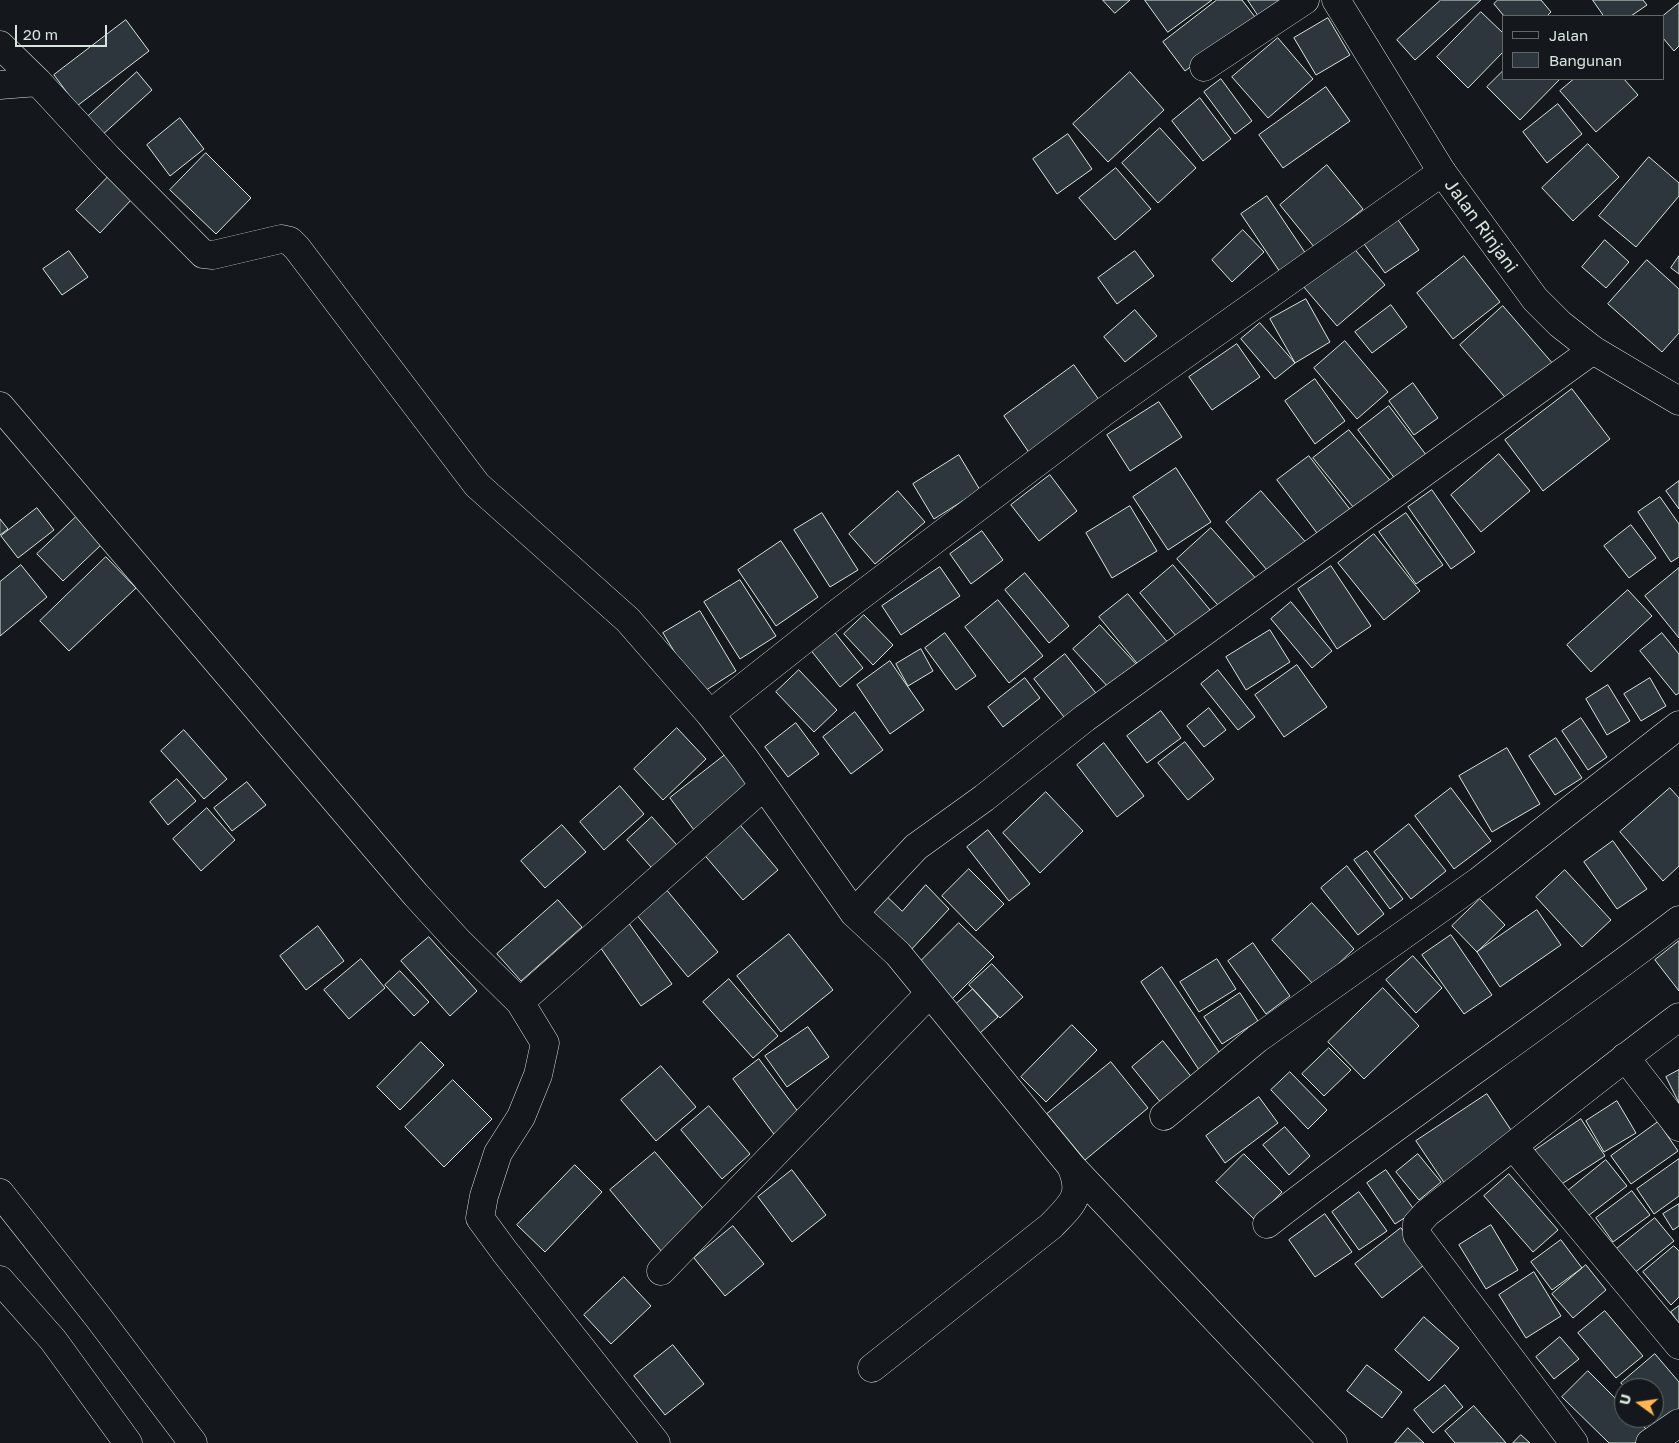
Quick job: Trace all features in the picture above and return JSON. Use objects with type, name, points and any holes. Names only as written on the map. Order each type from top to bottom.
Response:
[{"type":"main road","points":[[1204,67],[1305,0]]},
{"type":"main road","name":"Jalan Rinjani","points":[[1336,0],[1442,172],[1535,299],[1560,324],[1593,350],[1679,401]]},
{"type":"main road","points":[[0,45],[203,254],[213,255],[282,239],[290,241],[297,248],[477,485],[628,620],[710,714],[854,912],[898,954],[1071,1166],[1333,1443]]},
{"type":"main road","points":[[0,85],[38,82]]},
{"type":"main road","points":[[710,714],[839,612],[1105,411],[1442,172]]},
{"type":"main road","points":[[854,912],[916,847],[984,798],[1085,718],[1593,350]]},
{"type":"main road","points":[[0,406],[416,895],[458,941],[520,1002],[545,1043],[538,1076],[521,1117],[498,1153],[484,1196],[480,1218],[504,1252],[656,1443]]},
{"type":"main road","points":[[1164,1116],[1257,1039],[1479,881],[1679,725]]},
{"type":"main road","points":[[520,1002],[764,786]]},
{"type":"main road","points":[[1267,1224],[1336,1170],[1601,980],[1679,920]]},
{"type":"main road","points":[[661,1271],[930,992]]},
{"type":"main road","points":[[1574,1443],[1417,1235],[1417,1224],[1427,1213],[1514,1147],[1625,1057],[1679,1017]]},
{"type":"main road","points":[[1625,1057],[1679,1127]]},
{"type":"main road","points":[[1514,1147],[1679,1345]]},
{"type":"main road","points":[[872,1368],[1065,1212],[1077,1194],[1077,1180],[1071,1166]]},
{"type":"main road","points":[[0,1194],[98,1317],[193,1443]]},
{"type":"main road","points":[[0,1280],[53,1340],[128,1443]]},
{"type":"main road","points":[[1650,1443],[1679,1423]]},
{"type":"building","points":[[1103,0],[1130,0],[1115,13]]},
{"type":"building","points":[[1145,0],[1212,0],[1168,32]]},
{"type":"building","points":[[1217,0],[1242,0],[1255,17],[1185,71],[1163,42]]},
{"type":"building","points":[[1248,0],[1281,0],[1258,15]]},
{"type":"building","points":[[1441,0],[1481,0],[1415,60],[1397,40]]},
{"type":"building","points":[[1498,0],[1541,0],[1551,12],[1548,15],[1503,15],[1494,4]]},
{"type":"building","points":[[1593,0],[1643,0],[1647,5],[1632,15],[1603,15]]},
{"type":"building","points":[[1679,3],[1679,46],[1674,51],[1664,39],[1664,15]]},
{"type":"building","points":[[1481,12],[1502,32],[1502,53],[1468,88],[1437,57]]},
{"type":"building","points":[[1328,18],[1350,55],[1316,75],[1294,38]]},
{"type":"building","points":[[126,20],[149,51],[77,106],[54,75]]},
{"type":"building","points":[[1278,38],[1313,79],[1268,118],[1232,77]]},
{"type":"building","points":[[137,72],[152,90],[101,136],[85,119]]},
{"type":"building","points":[[1130,72],[1164,110],[1108,162],[1073,124]]},
{"type":"building","points":[[1502,72],[1502,80],[1559,80],[1520,120],[1487,87]]},
{"type":"building","points":[[1221,79],[1252,121],[1235,134],[1204,92]]},
{"type":"building","points":[[1573,80],[1625,80],[1638,95],[1596,132],[1560,91]]},
{"type":"building","points":[[1326,87],[1350,121],[1283,168],[1259,135]]},
{"type":"building","points":[[1200,98],[1231,139],[1203,161],[1172,121]]},
{"type":"building","points":[[1558,104],[1582,134],[1547,163],[1523,132]]},
{"type":"building","points":[[180,118],[204,149],[170,176],[147,145]]},
{"type":"building","points":[[1160,128],[1196,168],[1158,203],[1122,163]]},
{"type":"building","points":[[1068,134],[1092,169],[1057,194],[1033,159]]},
{"type":"building","points":[[1588,144],[1619,177],[1573,221],[1542,188]]},
{"type":"building","points":[[206,153],[251,198],[216,234],[170,190]]},
{"type":"building","points":[[1649,157],[1679,183],[1679,196],[1636,247],[1599,216]]},
{"type":"building","points":[[1327,165],[1363,209],[1315,248],[1280,205]]},
{"type":"building","points":[[1116,168],[1151,209],[1115,240],[1079,198]]},
{"type":"building","points":[[108,177],[132,199],[100,233],[76,210]]},
{"type":"building","points":[[1267,196],[1308,257],[1282,275],[1241,214]]},
{"type":"building","points":[[1396,217],[1419,250],[1385,273],[1362,241]]},
{"type":"building","points":[[1243,230],[1264,252],[1232,282],[1212,260]]},
{"type":"building","points":[[1605,240],[1629,262],[1606,288],[1582,267]]},
{"type":"building","points":[[1351,245],[1385,285],[1337,326],[1303,286]]},
{"type":"building","points":[[69,251],[88,277],[62,295],[43,269]]},
{"type":"building","points":[[1135,251],[1154,276],[1117,304],[1098,278]]},
{"type":"building","points":[[1464,256],[1500,302],[1453,339],[1417,293]]},
{"type":"building","points":[[1679,256],[1679,274],[1671,268]]},
{"type":"building","points":[[1647,260],[1679,289],[1679,333],[1662,352],[1608,304]]},
{"type":"building","points":[[1306,299],[1330,342],[1295,363],[1270,319]]},
{"type":"building","points":[[1391,305],[1407,327],[1372,353],[1355,332]]},
{"type":"building","points":[[1503,306],[1554,365],[1510,403],[1460,345]]},
{"type":"building","points":[[1135,310],[1157,336],[1125,362],[1104,337]]},
{"type":"building","points":[[1260,323],[1295,363],[1275,379],[1241,339]]},
{"type":"building","points":[[1345,341],[1388,392],[1357,419],[1314,368]]},
{"type":"building","points":[[1237,344],[1260,377],[1212,410],[1189,377]]},
{"type":"building","points":[[1074,365],[1102,404],[1030,454],[1004,416]]},
{"type":"building","points":[[1315,379],[1345,421],[1315,444],[1285,401]]},
{"type":"building","points":[[1413,383],[1438,418],[1414,435],[1389,401]]},
{"type":"building","points":[[1572,389],[1610,439],[1543,491],[1505,440]]},
{"type":"building","points":[[1159,402],[1182,437],[1130,471],[1107,435]]},
{"type":"building","points":[[1389,406],[1430,460],[1399,484],[1358,430]]},
{"type":"building","points":[[1349,430],[1393,484],[1358,513],[1313,458]]},
{"type":"building","points":[[1499,454],[1530,491],[1481,532],[1451,495]]},
{"type":"building","points":[[959,455],[980,490],[934,519],[913,484]]},
{"type":"building","points":[[1309,456],[1352,512],[1320,537],[1277,480]]},
{"type":"building","points":[[1176,468],[1211,522],[1168,550],[1133,497]]},
{"type":"building","points":[[1050,475],[1077,511],[1039,541],[1011,505]]},
{"type":"building","points":[[1679,481],[1679,509],[1666,491]]},
{"type":"building","points":[[1432,490],[1475,552],[1451,569],[1408,507]]},
{"type":"building","points":[[898,491],[925,522],[875,564],[849,534]]},
{"type":"building","points":[[1261,491],[1309,546],[1273,577],[1226,522]]},
{"type":"building","points":[[1660,497],[1679,524],[1679,557],[1671,562],[1638,512]]},
{"type":"building","points":[[1130,506],[1157,551],[1112,578],[1086,533]]},
{"type":"building","points":[[37,508],[54,530],[18,558],[1,536]]},
{"type":"building","points":[[822,513],[858,570],[830,587],[794,530]]},
{"type":"building","points":[[1406,513],[1443,565],[1416,584],[1379,532]]},
{"type":"building","points":[[76,517],[101,545],[63,581],[37,554]]},
{"type":"building","points":[[0,519],[8,529],[0,535]]},
{"type":"building","points":[[1631,525],[1656,558],[1629,578],[1604,546]]},
{"type":"building","points":[[1211,528],[1259,582],[1224,612],[1177,559]]},
{"type":"building","points":[[982,531],[1003,560],[971,584],[950,554]]},
{"type":"building","points":[[1374,534],[1420,591],[1384,620],[1338,563]]},
{"type":"building","points":[[781,541],[818,597],[776,626],[738,570]]},
{"type":"building","points":[[106,557],[136,588],[69,651],[40,621]]},
{"type":"building","points":[[21,565],[47,597],[0,636],[0,582]]},
{"type":"building","points":[[1173,565],[1215,616],[1182,643],[1140,593]]},
{"type":"building","points":[[1331,566],[1371,626],[1337,649],[1298,589]]},
{"type":"building","points":[[940,567],[960,596],[901,635],[882,606]]},
{"type":"building","points":[[1679,568],[1679,638],[1645,596]]},
{"type":"building","points":[[1025,573],[1069,626],[1049,643],[1005,590]]},
{"type":"building","points":[[740,580],[776,636],[740,659],[704,602]]},
{"type":"building","points":[[1628,590],[1652,616],[1591,672],[1567,645]]},
{"type":"building","points":[[1128,594],[1169,644],[1141,668],[1099,617]]},
{"type":"building","points":[[998,600],[1043,656],[1009,683],[965,627]]},
{"type":"building","points":[[1291,602],[1332,651],[1312,668],[1271,619]]},
{"type":"building","points":[[700,611],[736,671],[700,694],[663,633]]},
{"type":"building","points":[[864,615],[893,645],[873,665],[844,634]]},
{"type":"building","points":[[1100,625],[1137,665],[1110,689],[1073,649]]},
{"type":"building","points":[[832,629],[863,668],[840,687],[809,648]]},
{"type":"building","points":[[1270,630],[1290,662],[1246,690],[1226,657]]},
{"type":"building","points":[[945,633],[976,676],[956,690],[925,648]]},
{"type":"building","points":[[1662,633],[1679,654],[1679,693],[1676,695],[1640,651]]},
{"type":"building","points":[[921,649],[933,671],[908,686],[896,664]]},
{"type":"building","points":[[1065,654],[1099,697],[1068,722],[1034,679]]},
{"type":"building","points":[[890,661],[924,710],[890,734],[857,685]]},
{"type":"building","points":[[1297,665],[1327,707],[1284,737],[1255,695]]},
{"type":"building","points":[[799,670],[837,710],[814,732],[776,692]]},
{"type":"building","points":[[1218,670],[1255,717],[1238,730],[1201,684]]},
{"type":"building","points":[[1025,678],[1040,698],[1003,727],[988,707]]},
{"type":"building","points":[[1650,678],[1666,706],[1641,721],[1624,694]]},
{"type":"building","points":[[1608,685],[1630,721],[1607,735],[1586,699]]},
{"type":"building","points":[[1209,708],[1226,730],[1204,747],[1187,726]]},
{"type":"building","points":[[1161,711],[1181,738],[1147,763],[1127,736]]},
{"type":"building","points":[[855,712],[883,750],[851,774],[823,737]]},
{"type":"building","points":[[1581,718],[1607,757],[1588,770],[1562,731]]},
{"type":"building","points":[[796,723],[819,754],[788,777],[765,747]]},
{"type":"building","points":[[677,728],[706,759],[663,800],[634,769]]},
{"type":"building","points":[[184,730],[227,779],[204,799],[161,751]]},
{"type":"building","points":[[1556,738],[1582,778],[1555,795],[1529,756]]},
{"type":"building","points":[[1185,742],[1214,779],[1188,800],[1158,763]]},
{"type":"building","points":[[1104,743],[1144,796],[1117,817],[1077,765]]},
{"type":"building","points":[[1507,748],[1540,804],[1492,832],[1459,776]]},
{"type":"building","points":[[725,755],[749,786],[694,830],[670,798]]},
{"type":"building","points":[[177,779],[196,801],[168,825],[150,802]]},
{"type":"building","points":[[247,782],[266,805],[232,831],[214,808]]},
{"type":"building","points":[[620,786],[644,814],[604,850],[580,822]]},
{"type":"building","points":[[1451,788],[1491,841],[1454,869],[1415,816]]},
{"type":"building","points":[[1670,788],[1679,798],[1679,866],[1663,881],[1620,832]]},
{"type":"building","points":[[1046,792],[1083,831],[1040,873],[1003,833]]},
{"type":"building","points":[[207,808],[235,840],[201,871],[173,839]]},
{"type":"building","points":[[652,817],[683,852],[658,875],[627,840]]},
{"type":"building","points":[[736,820],[778,870],[743,900],[701,851]]},
{"type":"building","points":[[1409,824],[1446,871],[1411,899],[1374,852]]},
{"type":"building","points":[[562,825],[586,852],[545,888],[521,861]]},
{"type":"building","points":[[988,830],[1030,884],[1009,901],[967,847]]},
{"type":"building","points":[[1613,841],[1647,889],[1617,909],[1584,862]]},
{"type":"building","points":[[1367,851],[1403,899],[1390,909],[1354,860]]},
{"type":"building","points":[[1347,866],[1384,914],[1358,935],[1321,888]]},
{"type":"building","points":[[969,869],[1004,904],[976,931],[942,896]]},
{"type":"building","points":[[1565,870],[1611,920],[1582,947],[1536,897]]},
{"type":"building","points":[[926,885],[949,909],[909,952],[864,910],[881,891],[902,911]]},
{"type":"building","points":[[665,888],[718,952],[688,977],[635,913]]},
{"type":"building","points":[[1480,899],[1505,925],[1477,952],[1452,926]]},
{"type":"building","points":[[558,900],[582,927],[521,981],[497,954]]},
{"type":"building","points":[[1312,903],[1354,949],[1315,986],[1272,940]]},
{"type":"building","points":[[1537,910],[1561,945],[1500,987],[1477,952]]},
{"type":"building","points":[[628,922],[672,984],[641,1006],[598,944]]},
{"type":"building","points":[[959,923],[994,957],[948,1003],[913,969]]},
{"type":"building","points":[[318,926],[344,961],[306,990],[280,956]]},
{"type":"building","points":[[789,934],[833,990],[781,1032],[737,976]]},
{"type":"building","points":[[1451,935],[1492,995],[1464,1014],[1422,955]]},
{"type":"building","points":[[429,937],[477,991],[450,1016],[401,961]]},
{"type":"building","points":[[1679,941],[1679,991],[1655,960]]},
{"type":"building","points":[[1253,943],[1290,996],[1266,1014],[1228,961]]},
{"type":"building","points":[[1413,956],[1442,988],[1416,1013],[1386,980]]},
{"type":"building","points":[[361,959],[385,988],[349,1019],[324,990]]},
{"type":"building","points":[[1217,959],[1236,989],[1199,1012],[1180,982]]},
{"type":"building","points":[[992,964],[1023,997],[1000,1018],[969,985]]},
{"type":"building","points":[[1162,967],[1225,1061],[1203,1076],[1141,982]]},
{"type":"building","points":[[400,971],[429,1002],[414,1016],[385,985]]},
{"type":"building","points":[[729,979],[778,1036],[753,1058],[703,1002]]},
{"type":"building","points":[[1383,988],[1419,1026],[1364,1079],[1328,1042]]},
{"type":"building","points":[[973,989],[998,1017],[971,1041],[947,1012]]},
{"type":"building","points":[[1240,993],[1258,1021],[1222,1044],[1204,1017]]},
{"type":"building","points":[[1072,1025],[1097,1050],[1046,1102],[1021,1077]]},
{"type":"building","points":[[808,1027],[829,1057],[787,1087],[765,1056]]},
{"type":"building","points":[[1163,1041],[1193,1079],[1162,1104],[1132,1067]]},
{"type":"building","points":[[421,1042],[444,1065],[400,1110],[377,1087]]},
{"type":"building","points":[[1329,1048],[1351,1070],[1324,1096],[1302,1074]]},
{"type":"building","points":[[759,1059],[802,1117],[776,1137],[733,1079]]},
{"type":"building","points":[[1111,1062],[1148,1108],[1085,1160],[1047,1114]]},
{"type":"building","points":[[661,1066],[696,1107],[656,1141],[621,1100]]},
{"type":"building","points":[[1679,1070],[1679,1103],[1666,1077]]},
{"type":"building","points":[[1290,1072],[1327,1110],[1308,1129],[1271,1090]]},
{"type":"building","points":[[453,1080],[492,1119],[444,1167],[405,1127]]},
{"type":"building","points":[[1487,1094],[1515,1136],[1445,1184],[1416,1141]]},
{"type":"building","points":[[1259,1097],[1278,1123],[1225,1163],[1206,1136]]},
{"type":"building","points":[[1617,1101],[1636,1133],[1604,1152],[1586,1121]]},
{"type":"building","points":[[709,1106],[750,1154],[722,1179],[681,1130]]},
{"type":"building","points":[[1581,1119],[1605,1156],[1557,1187],[1534,1151]]},
{"type":"building","points":[[1658,1122],[1678,1151],[1631,1184],[1611,1156]]},
{"type":"building","points":[[1285,1127],[1310,1156],[1289,1175],[1263,1145]]},
{"type":"building","points":[[655,1152],[707,1213],[662,1252],[610,1190]]},
{"type":"building","points":[[1244,1154],[1282,1192],[1255,1220],[1216,1182]]},
{"type":"building","points":[[1418,1154],[1441,1182],[1419,1200],[1396,1172]]},
{"type":"building","points":[[1679,1159],[1679,1196],[1654,1214],[1637,1189]]},
{"type":"building","points":[[1606,1160],[1627,1186],[1584,1219],[1564,1194]]},
{"type":"building","points":[[575,1165],[602,1192],[545,1252],[517,1225]]},
{"type":"building","points":[[792,1170],[826,1215],[792,1242],[758,1197]]},
{"type":"building","points":[[1386,1170],[1415,1211],[1395,1224],[1367,1183]]},
{"type":"building","points":[[1509,1174],[1558,1230],[1533,1252],[1484,1196]]},
{"type":"building","points":[[1632,1191],[1650,1215],[1613,1242],[1596,1218]]},
{"type":"building","points":[[1359,1192],[1387,1231],[1359,1250],[1332,1212]]},
{"type":"building","points":[[1679,1204],[1679,1226],[1673,1230],[1663,1214]]},
{"type":"building","points":[[1325,1214],[1352,1252],[1315,1277],[1289,1240]]},
{"type":"building","points":[[1655,1218],[1674,1241],[1633,1274],[1614,1251]]},
{"type":"building","points":[[1491,1225],[1518,1270],[1486,1289],[1459,1245]]},
{"type":"building","points":[[733,1226],[764,1264],[725,1296],[694,1258]]},
{"type":"building","points":[[1401,1228],[1428,1262],[1382,1298],[1355,1264]]},
{"type":"building","points":[[1561,1240],[1582,1268],[1552,1290],[1531,1262]]},
{"type":"building","points":[[1674,1246],[1679,1251],[1679,1297],[1671,1305],[1643,1272]]},
{"type":"building","points":[[1586,1265],[1606,1290],[1573,1318],[1552,1294]]},
{"type":"building","points":[[1534,1272],[1561,1316],[1526,1338],[1499,1295]]},
{"type":"building","points":[[624,1277],[651,1306],[611,1344],[584,1315]]},
{"type":"building","points":[[1679,1306],[1679,1324],[1671,1312]]},
{"type":"building","points":[[1605,1311],[1643,1356],[1616,1378],[1578,1333]]},
{"type":"building","points":[[1424,1317],[1459,1348],[1429,1381],[1395,1350]]},
{"type":"building","points":[[1560,1337],[1579,1359],[1554,1379],[1536,1357]]},
{"type":"building","points":[[673,1345],[704,1384],[665,1415],[634,1376]]},
{"type":"building","points":[[1655,1354],[1679,1382],[1679,1414],[1664,1427],[1664,1378],[1627,1378]]},
{"type":"building","points":[[1367,1365],[1402,1392],[1382,1418],[1347,1391]]},
{"type":"building","points":[[1588,1371],[1614,1397],[1614,1428],[1645,1428],[1647,1430],[1635,1443],[1609,1443],[1562,1397]]},
{"type":"building","points":[[1445,1385],[1463,1407],[1433,1433],[1414,1410]]},
{"type":"building","points":[[1474,1406],[1506,1443],[1455,1443],[1445,1431]]},
{"type":"building","points":[[1408,1428],[1424,1443],[1395,1443]]},
{"type":"building","points":[[1521,1435],[1530,1443],[1513,1443]]}]
